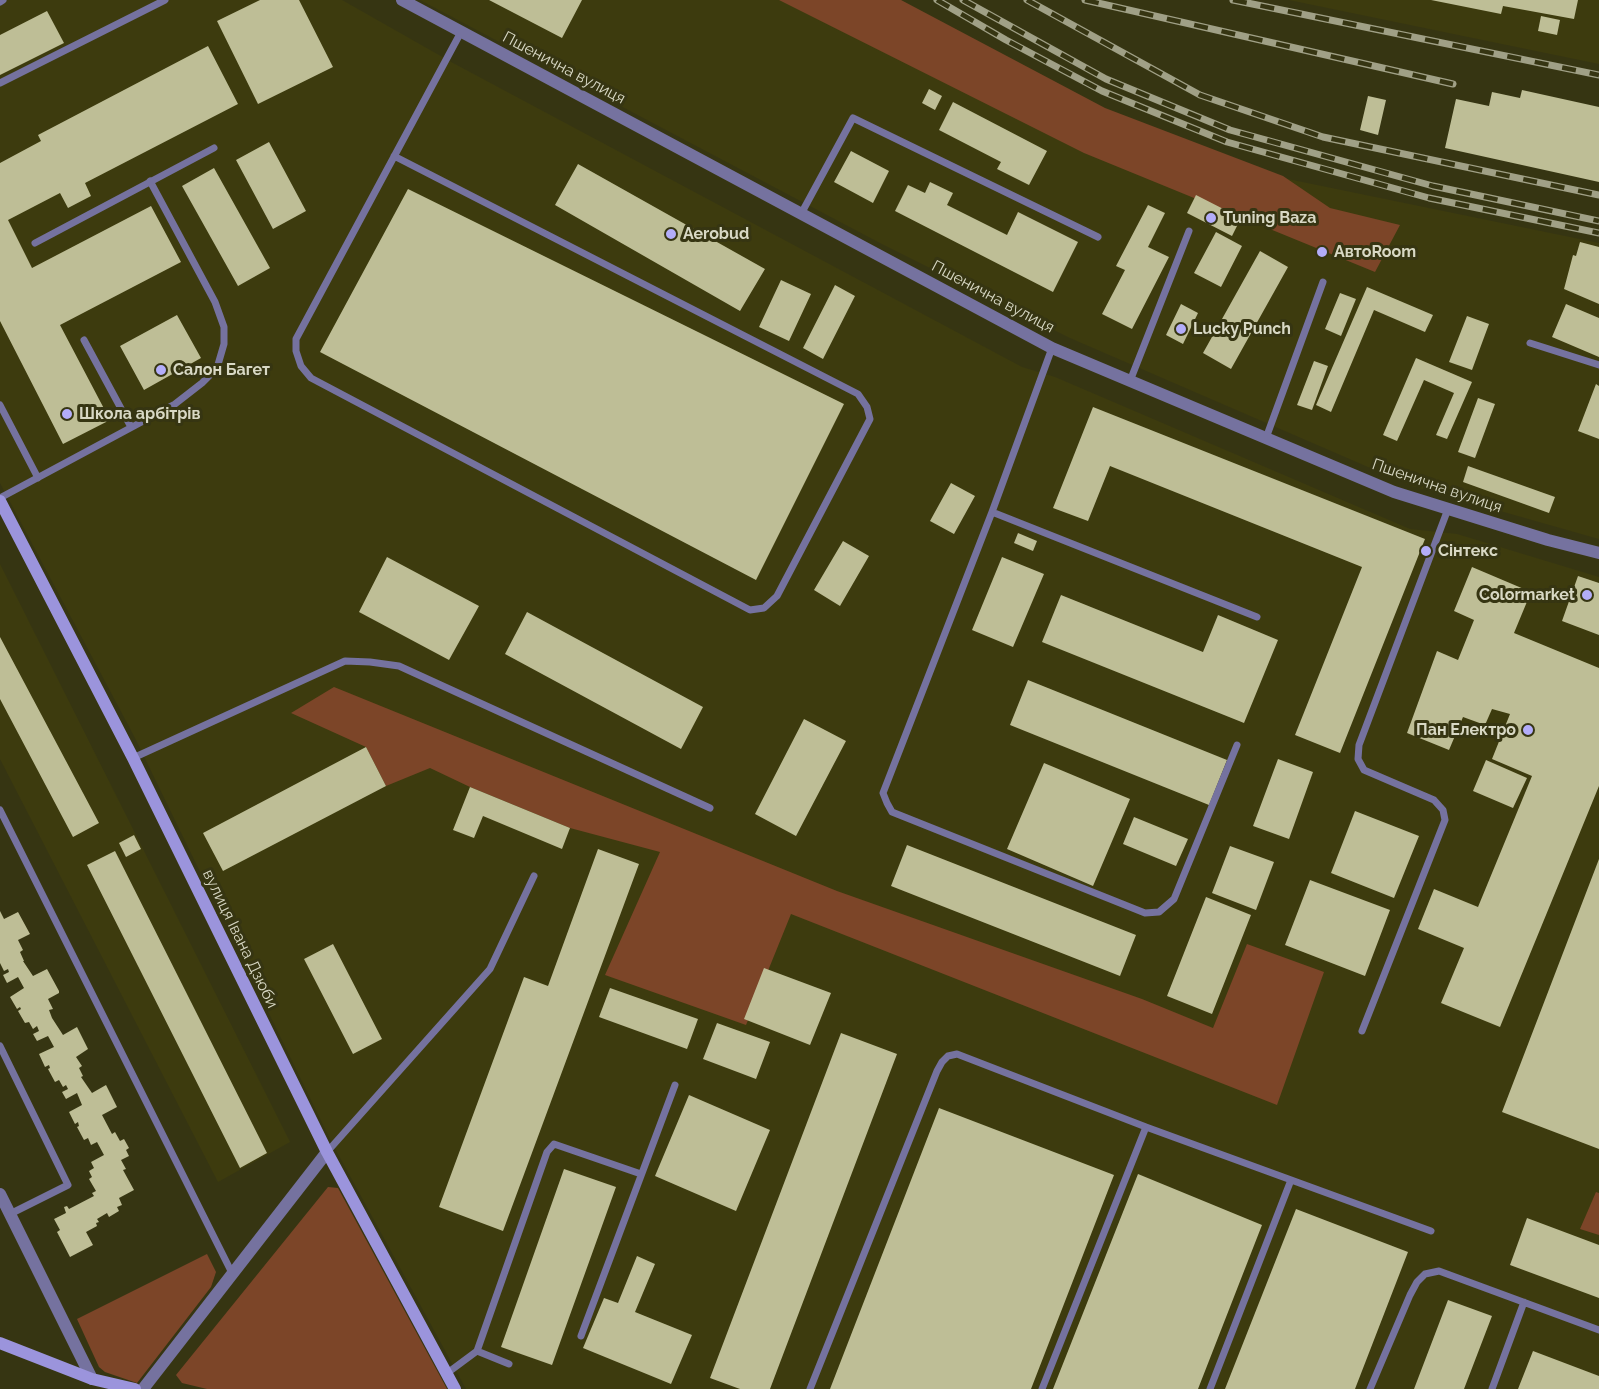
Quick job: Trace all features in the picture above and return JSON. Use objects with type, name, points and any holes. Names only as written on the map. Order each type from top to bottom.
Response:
[{"type":"main road","name":"вулиця Івана Дзюби","points":[[0,500],[133,758],[327,1152],[455,1389]]},
{"type":"main road","points":[[0,1343],[94,1384],[135,1389]]},
{"type":"street","name":"Пшенична вулиця","points":[[402,0],[1052,348],[1395,492],[1548,540],[1599,553]]},
{"type":"street","points":[[143,1389],[327,1152]]},
{"type":"street","points":[[0,1194],[94,1384]]},
{"type":"lane","points":[[0,83],[165,0]]},
{"type":"lane","points":[[394,156],[858,394],[867,407],[870,419],[777,596],[764,608],[750,610],[311,378],[300,366],[296,339],[394,156],[461,32]]},
{"type":"lane","points":[[801,214],[853,118],[1098,237]]},
{"type":"lane","points":[[35,243],[214,148]]},
{"type":"lane","points":[[0,500],[175,404],[217,368],[224,344],[224,327],[215,302],[150,181]]},
{"type":"lane","points":[[1130,381],[1190,231]]},
{"type":"lane","points":[[1266,438],[1323,282]]},
{"type":"lane","points":[[84,340],[131,427]]},
{"type":"lane","points":[[1530,343],[1599,365]]},
{"type":"lane","points":[[1052,348],[992,512],[882,793],[892,812],[1145,913],[1159,912],[1174,899],[1237,745]]},
{"type":"lane","points":[[0,405],[38,478]]},
{"type":"lane","points":[[1362,1031],[1445,820],[1443,810],[1434,800],[1364,770],[1358,759],[1359,745],[1448,508]]},
{"type":"lane","points":[[992,512],[1257,617]]},
{"type":"lane","points":[[133,758],[345,661],[370,662],[399,666],[710,808]]},
{"type":"lane","points":[[0,810],[233,1275]]},
{"type":"lane","points":[[327,1152],[490,969],[534,876]]},
{"type":"lane","points":[[0,1046],[68,1185],[10,1214]]},
{"type":"lane","points":[[810,1389],[937,1071],[948,1056],[957,1054],[1146,1127],[1431,1231]]},
{"type":"lane","points":[[581,1336],[675,1085]]},
{"type":"lane","points":[[1042,1389],[1146,1127]]},
{"type":"lane","points":[[446,1374],[477,1351],[547,1152],[554,1144],[641,1174]]},
{"type":"lane","points":[[1210,1389],[1291,1180]]},
{"type":"lane","points":[[1370,1389],[1410,1295],[1417,1282],[1425,1274],[1439,1271],[1599,1330]]},
{"type":"lane","points":[[1492,1389],[1524,1302]]},
{"type":"lane","points":[[477,1351],[508,1364]]},
{"type":"shaded area","points":[[0,0],[342,0],[453,63],[1022,367],[1055,377],[1410,529],[1457,534],[1599,577],[1599,1389],[466,1389],[331,1141],[135,738],[0,483]]},
{"type":"shaded area","points":[[420,0],[859,0],[1239,169],[1599,243],[1599,539],[1412,486],[1070,338],[880,243]]},
{"type":"shaded area","points":[[779,0],[901,0],[1105,108],[1283,176],[1330,208],[1400,225],[1375,272],[1084,153]]},
{"type":"shaded area","points":[[1289,0],[1599,0],[1599,64]]},
{"type":"shaded area","points":[[0,564],[290,1142],[218,1182],[0,759]]},
{"type":"shaded area","points":[[334,687],[837,891],[1142,999],[1213,1028],[1247,944],[1324,972],[1277,1105],[791,914],[746,1025],[605,975],[660,852],[570,828],[430,768],[386,786],[366,747],[291,713]]},
{"type":"shaded area","points":[[328,1187],[338,1188],[447,1389],[207,1389],[182,1383],[176,1375]]},
{"type":"shaded area","points":[[1596,1192],[1599,1193],[1599,1235],[1580,1229]]},
{"type":"shaded area","points":[[207,1254],[216,1272],[211,1287],[137,1383],[105,1372],[99,1367],[77,1319]]},
{"type":"building","points":[[260,0],[299,0],[333,67],[258,104],[217,21]]},
{"type":"building","points":[[489,0],[582,0],[562,38]]},
{"type":"building","points":[[1431,0],[1578,0],[1574,19],[1503,6],[1501,14]]},
{"type":"building","points":[[47,11],[64,43],[0,75],[0,35]]},
{"type":"building","points":[[1541,16],[1560,20],[1557,35],[1538,31]]},
{"type":"building","points":[[208,46],[238,104],[85,183],[91,196],[68,208],[60,193],[8,220],[32,268],[151,206],[181,262],[60,325],[110,420],[63,444],[0,321],[0,163],[41,141],[38,135]]},
{"type":"building","points":[[929,89],[942,96],[935,110],[922,103]]},
{"type":"building","points":[[1522,90],[1599,107],[1599,182],[1445,148],[1456,99],[1489,106],[1492,92],[1520,98]]},
{"type":"building","points":[[1368,96],[1386,100],[1378,135],[1360,130]]},
{"type":"building","points":[[953,102],[1047,151],[1029,185],[997,169],[1001,162],[939,130]]},
{"type":"building","points":[[269,142],[306,211],[273,229],[236,160]]},
{"type":"building","points":[[851,151],[889,171],[873,203],[834,182]]},
{"type":"building","points":[[578,164],[765,269],[740,311],[555,205]]},
{"type":"building","points":[[214,168],[270,268],[238,286],[182,186]]},
{"type":"building","points":[[930,182],[953,193],[947,205],[1007,235],[1018,212],[1078,242],[1053,292],[895,211],[908,185],[925,193]]},
{"type":"building","points":[[408,189],[844,404],[756,580],[320,352]]},
{"type":"building","points":[[1196,195],[1241,218],[1232,236],[1187,213]]},
{"type":"building","points":[[1148,205],[1165,213],[1148,247],[1169,257],[1132,329],[1102,314],[1125,270],[1116,266]]},
{"type":"building","points":[[1216,232],[1242,246],[1221,287],[1194,273]]},
{"type":"building","points":[[1580,242],[1599,247],[1599,304],[1564,289],[1573,255],[1576,256]]},
{"type":"building","points":[[1260,251],[1288,267],[1231,369],[1203,353]]},
{"type":"building","points":[[781,280],[811,294],[789,341],[759,327]]},
{"type":"building","points":[[835,285],[855,296],[823,359],[803,348]]},
{"type":"building","points":[[1367,287],[1433,315],[1425,332],[1374,310],[1331,412],[1316,405]]},
{"type":"building","points":[[1340,293],[1356,299],[1341,336],[1325,329]]},
{"type":"building","points":[[1181,304],[1198,313],[1183,344],[1166,335]]},
{"type":"building","points":[[1566,304],[1599,318],[1599,357],[1552,337]]},
{"type":"building","points":[[177,315],[201,358],[144,390],[120,346]]},
{"type":"building","points":[[1467,316],[1489,324],[1472,370],[1449,362]]},
{"type":"building","points":[[1416,358],[1472,382],[1447,439],[1436,435],[1454,393],[1424,380],[1397,441],[1383,435]]},
{"type":"building","points":[[1314,361],[1328,366],[1312,410],[1297,405]]},
{"type":"building","points":[[1596,384],[1599,386],[1599,439],[1578,431]]},
{"type":"building","points":[[1478,398],[1495,404],[1475,458],[1458,452]]},
{"type":"building","points":[[1093,407],[1425,539],[1340,753],[1295,735],[1362,567],[1110,466],[1088,521],[1053,508]]},
{"type":"building","points":[[1468,466],[1555,497],[1549,513],[1463,482]]},
{"type":"building","points":[[951,483],[975,496],[954,534],[930,521]]},
{"type":"building","points":[[1018,533],[1037,541],[1033,551],[1014,543]]},
{"type":"building","points":[[843,541],[869,556],[840,606],[814,590]]},
{"type":"building","points":[[387,557],[479,606],[449,660],[359,612]]},
{"type":"building","points":[[1002,557],[1044,574],[1013,647],[972,630]]},
{"type":"building","points":[[1472,567],[1531,592],[1514,633],[1599,668],[1599,786],[1500,1027],[1441,1003],[1464,948],[1418,929],[1434,889],[1478,907],[1532,776],[1492,759],[1510,714],[1492,709],[1485,725],[1463,717],[1449,750],[1407,733],[1437,651],[1458,660],[1474,620],[1454,611]]},
{"type":"building","points":[[1578,576],[1599,583],[1599,635],[1562,621]]},
{"type":"building","points":[[1061,595],[1203,652],[1218,615],[1278,640],[1244,723],[1042,642]]},
{"type":"building","points":[[527,612],[703,707],[681,749],[505,654]]},
{"type":"building","points":[[0,637],[99,823],[73,837],[0,699]]},
{"type":"building","points":[[1028,680],[1227,760],[1209,805],[1010,725]]},
{"type":"building","points":[[804,719],[846,741],[796,836],[755,814]]},
{"type":"building","points":[[366,747],[386,786],[223,871],[203,833]]},
{"type":"building","points":[[1278,759],[1313,772],[1289,839],[1253,826]]},
{"type":"building","points":[[1486,760],[1527,778],[1513,808],[1473,791]]},
{"type":"building","points":[[1044,763],[1130,799],[1093,886],[1007,849]]},
{"type":"building","points":[[470,787],[570,828],[562,849],[483,816],[474,838],[453,830]]},
{"type":"building","points":[[1355,811],[1419,836],[1394,898],[1331,873]]},
{"type":"building","points":[[1134,817],[1188,839],[1176,866],[1123,844]]},
{"type":"building","points":[[134,835],[141,849],[126,857],[119,843]]},
{"type":"building","points":[[907,845],[1136,935],[1120,976],[891,886]]},
{"type":"building","points":[[1230,846],[1274,862],[1256,910],[1212,893]]},
{"type":"building","points":[[598,849],[639,864],[503,1231],[439,1207],[524,977],[548,986]]},
{"type":"building","points":[[115,851],[267,1153],[240,1168],[87,865]]},
{"type":"building","points":[[1599,859],[1599,1149],[1502,1112]]},
{"type":"building","points":[[1310,880],[1390,910],[1365,976],[1285,945]]},
{"type":"building","points":[[1206,897],[1251,915],[1212,1014],[1167,996]]},
{"type":"building","points":[[0,911],[4,919],[18,912],[30,934],[18,940],[23,950],[20,952],[23,961],[33,976],[47,969],[59,991],[48,999],[53,1009],[49,1010],[52,1018],[63,1035],[77,1027],[88,1049],[76,1057],[82,1066],[79,1068],[83,1076],[81,1077],[92,1093],[106,1085],[117,1107],[102,1115],[112,1134],[115,1132],[120,1141],[124,1139],[129,1148],[126,1150],[129,1156],[121,1160],[126,1169],[123,1170],[134,1190],[119,1198],[122,1205],[117,1207],[119,1211],[109,1217],[107,1213],[97,1219],[99,1222],[96,1223],[97,1226],[86,1232],[93,1245],[70,1257],[57,1232],[60,1230],[54,1219],[66,1213],[64,1207],[67,1206],[69,1209],[94,1196],[92,1193],[96,1191],[89,1179],[92,1177],[89,1171],[94,1168],[91,1162],[104,1155],[97,1142],[91,1145],[88,1138],[84,1140],[77,1127],[78,1122],[75,1124],[69,1112],[82,1105],[77,1093],[66,1099],[62,1092],[68,1089],[66,1085],[63,1087],[59,1080],[55,1082],[48,1069],[49,1065],[45,1067],[39,1054],[54,1047],[48,1036],[37,1041],[33,1034],[39,1031],[37,1026],[33,1029],[29,1022],[25,1023],[18,1011],[20,1007],[17,1009],[10,997],[24,988],[18,977],[7,983],[3,975],[9,972],[8,969],[4,971],[0,963]]},
{"type":"building","points":[[333,944],[382,1039],[353,1054],[304,959]]},
{"type":"building","points":[[764,968],[831,993],[810,1045],[744,1019]]},
{"type":"building","points":[[610,988],[698,1019],[687,1049],[599,1017]]},
{"type":"building","points":[[717,1023],[770,1042],[756,1079],[703,1059]]},
{"type":"building","points":[[841,1033],[897,1054],[770,1389],[740,1389],[710,1378]]},
{"type":"building","points":[[689,1095],[770,1130],[736,1211],[655,1176]]},
{"type":"building","points":[[939,1108],[1114,1175],[1031,1389],[830,1389]]},
{"type":"building","points":[[564,1169],[616,1187],[552,1365],[501,1347]]},
{"type":"building","points":[[1138,1174],[1262,1225],[1198,1389],[1053,1389]]},
{"type":"building","points":[[1296,1209],[1408,1252],[1355,1389],[1225,1389]]},
{"type":"building","points":[[1527,1218],[1599,1245],[1599,1298],[1510,1265]]},
{"type":"building","points":[[637,1256],[655,1264],[635,1312],[692,1335],[671,1384],[583,1348],[604,1298],[618,1303]]},
{"type":"building","points":[[1448,1300],[1492,1316],[1464,1389],[1414,1389]]},
{"type":"building","points":[[1533,1351],[1599,1376],[1599,1389],[1518,1389]]},
{"type":"railway","points":[[937,0],[1102,91],[1227,142],[1429,198],[1599,233]]},
{"type":"railway","points":[[963,0],[1106,79],[1230,130],[1433,186],[1599,221]]},
{"type":"railway","points":[[1027,0],[1200,95],[1323,137],[1599,195]]},
{"type":"railway","points":[[1085,0],[1453,84]]},
{"type":"railway","points":[[1233,0],[1599,75]]},
{"type":"place","name":"Tuning Baza","points":[[1211,218]]},
{"type":"place","name":"Aerobud","points":[[671,234]]},
{"type":"place","name":"АвтоRoom","points":[[1322,252]]},
{"type":"place","name":"Lucky Punch","points":[[1181,329]]},
{"type":"place","name":"Салон Багет","points":[[161,370]]},
{"type":"place","name":"Школа арбітрів","points":[[67,414]]},
{"type":"place","name":"Сінтекс","points":[[1426,551]]},
{"type":"place","name":"Colormarket","points":[[1587,595]]},
{"type":"place","name":"Пан Електро","points":[[1528,730]]}]
